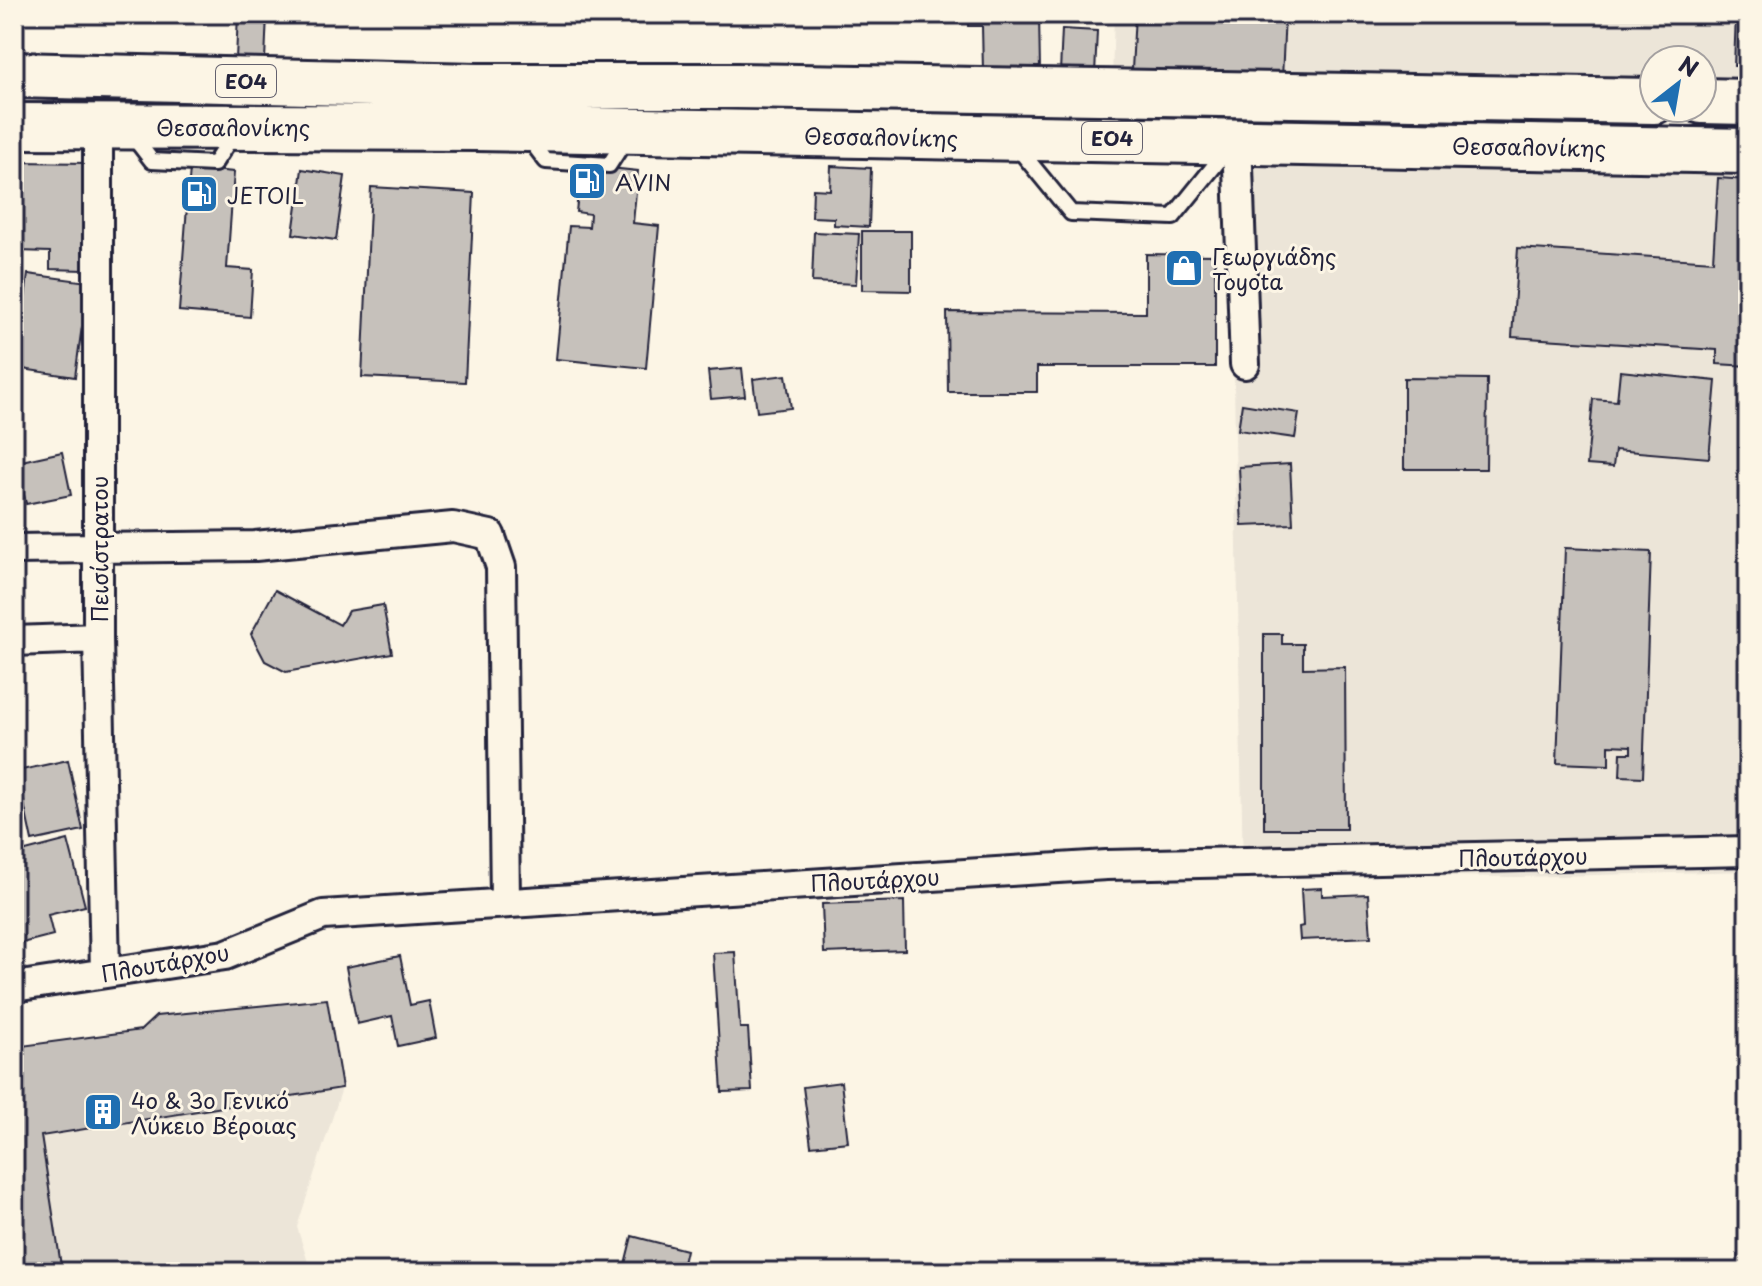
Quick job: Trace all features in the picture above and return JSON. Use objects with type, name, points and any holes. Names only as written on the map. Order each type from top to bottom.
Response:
[{"type":"main road","name":"Θεσσαλονίκης","points":[[14,75],[478,107],[522,129],[1237,139],[1748,151]]},
{"type":"main road","name":"Θεσσαλονίκης","points":[[14,126],[239,126],[736,86],[1638,101]]},
{"type":"main road","points":[[1718,101],[1748,102]]},
{"type":"street","name":"Πεισίστρατου","points":[[105,973],[97,550],[111,125]]},
{"type":"street","points":[[1237,139],[1245,364]]},
{"type":"street","points":[[14,549],[255,546],[453,527],[490,535],[501,567],[505,901]]},
{"type":"street","points":[[14,641],[98,638]]},
{"type":"street","name":"Πλουτάρχου","points":[[14,987],[225,955],[323,915],[1106,865],[1748,851]]},
{"type":"lane","points":[[1009,137],[1071,213],[1173,217],[1237,139]]},
{"type":"lane","points":[[14,641],[14,657]]},
{"type":"shaded area","points":[[1114,14],[1748,14],[1748,89],[1718,89],[1718,44],[1638,44],[1638,88],[1112,79]]},
{"type":"shaded area","points":[[1230,165],[1748,174],[1748,871],[1517,877],[1243,873]]},
{"type":"shaded area","points":[[327,999],[342,1088],[297,1227],[311,1272],[14,1272],[14,1047],[141,1030],[156,1016]]},
{"type":"building","points":[[238,14],[267,14],[265,60],[236,59]]},
{"type":"building","points":[[968,14],[1039,14],[1040,71],[983,71],[982,26],[968,26]]},
{"type":"building","points":[[1135,14],[1285,14],[1282,79],[1132,70]]},
{"type":"building","points":[[1736,14],[1748,14],[1748,66],[1734,66]]},
{"type":"building","points":[[1062,29],[1097,31],[1095,74],[1060,72]]},
{"type":"building","points":[[20,162],[88,163],[83,270],[50,269],[50,252],[19,251]]},
{"type":"building","points":[[581,165],[638,171],[633,223],[659,226],[646,368],[556,359],[569,226],[589,227],[590,214],[576,212]]},
{"type":"building","points":[[831,166],[871,168],[869,227],[834,225],[834,218],[812,217],[813,189],[830,190]]},
{"type":"building","points":[[190,168],[234,172],[227,268],[253,270],[250,317],[179,311]]},
{"type":"building","points":[[302,169],[345,176],[336,240],[293,234]]},
{"type":"building","points":[[1718,178],[1748,180],[1748,366],[1717,364],[1717,350],[1512,337],[1518,248],[1713,261]]},
{"type":"building","points":[[371,187],[474,193],[465,382],[362,377]]},
{"type":"building","points":[[862,231],[911,231],[911,291],[862,290]]},
{"type":"building","points":[[814,232],[859,234],[856,284],[812,282]]},
{"type":"building","points":[[1146,254],[1215,255],[1215,367],[1037,367],[1037,392],[948,392],[947,312],[1146,313]]},
{"type":"building","points":[[28,274],[88,282],[75,377],[16,368]]},
{"type":"building","points":[[742,368],[745,396],[711,399],[708,371]]},
{"type":"building","points":[[1620,371],[1716,381],[1709,458],[1615,450],[1613,467],[1587,465],[1593,399],[1617,401]]},
{"type":"building","points":[[786,375],[791,408],[757,412],[753,379]]},
{"type":"building","points":[[1404,378],[1487,379],[1486,469],[1404,469]]},
{"type":"building","points":[[1242,404],[1299,413],[1295,438],[1238,430]]},
{"type":"building","points":[[62,452],[71,495],[26,504],[17,462]]},
{"type":"building","points":[[1290,464],[1293,524],[1242,526],[1239,467]]},
{"type":"building","points":[[1565,548],[1651,552],[1643,777],[1620,776],[1621,753],[1631,753],[1631,746],[1609,745],[1609,765],[1557,763]]},
{"type":"building","points":[[275,590],[340,625],[348,611],[383,605],[392,653],[286,672],[265,661],[251,634]]},
{"type":"building","points":[[1264,634],[1282,634],[1282,644],[1303,644],[1303,668],[1345,667],[1346,829],[1264,829]]},
{"type":"building","points":[[68,760],[83,830],[32,841],[17,771]]},
{"type":"building","points":[[68,840],[85,906],[48,915],[53,935],[14,945],[14,854]]},
{"type":"building","points":[[1322,888],[1322,896],[1368,894],[1371,937],[1300,940],[1299,927],[1303,926],[1301,889]]},
{"type":"building","points":[[904,901],[905,950],[824,953],[822,904]]},
{"type":"building","points":[[735,952],[740,1028],[748,1028],[752,1091],[722,1092],[713,953]]},
{"type":"building","points":[[400,956],[410,1005],[429,1001],[436,1038],[398,1046],[392,1016],[357,1024],[346,967]]},
{"type":"building","name":"4ο & 3ο Γενικό Λύκειο Βέροιας","points":[[327,999],[342,1088],[41,1136],[62,1272],[14,1272],[14,1047],[141,1030],[156,1016]]},
{"type":"building","points":[[841,1082],[848,1142],[811,1146],[803,1087]]},
{"type":"building","points":[[632,1236],[686,1250],[681,1272],[623,1272]]},
{"type":"place","name":"AVIN","points":[[587,181]]},
{"type":"place","name":"JETOIL","points":[[199,194]]},
{"type":"place","name":"Γεωργιάδης Toyota","points":[[1184,268]]},
{"type":"place","name":"4ο & 3ο Γενικό Λύκειο Βέροιας","points":[[103,1112]]}]
